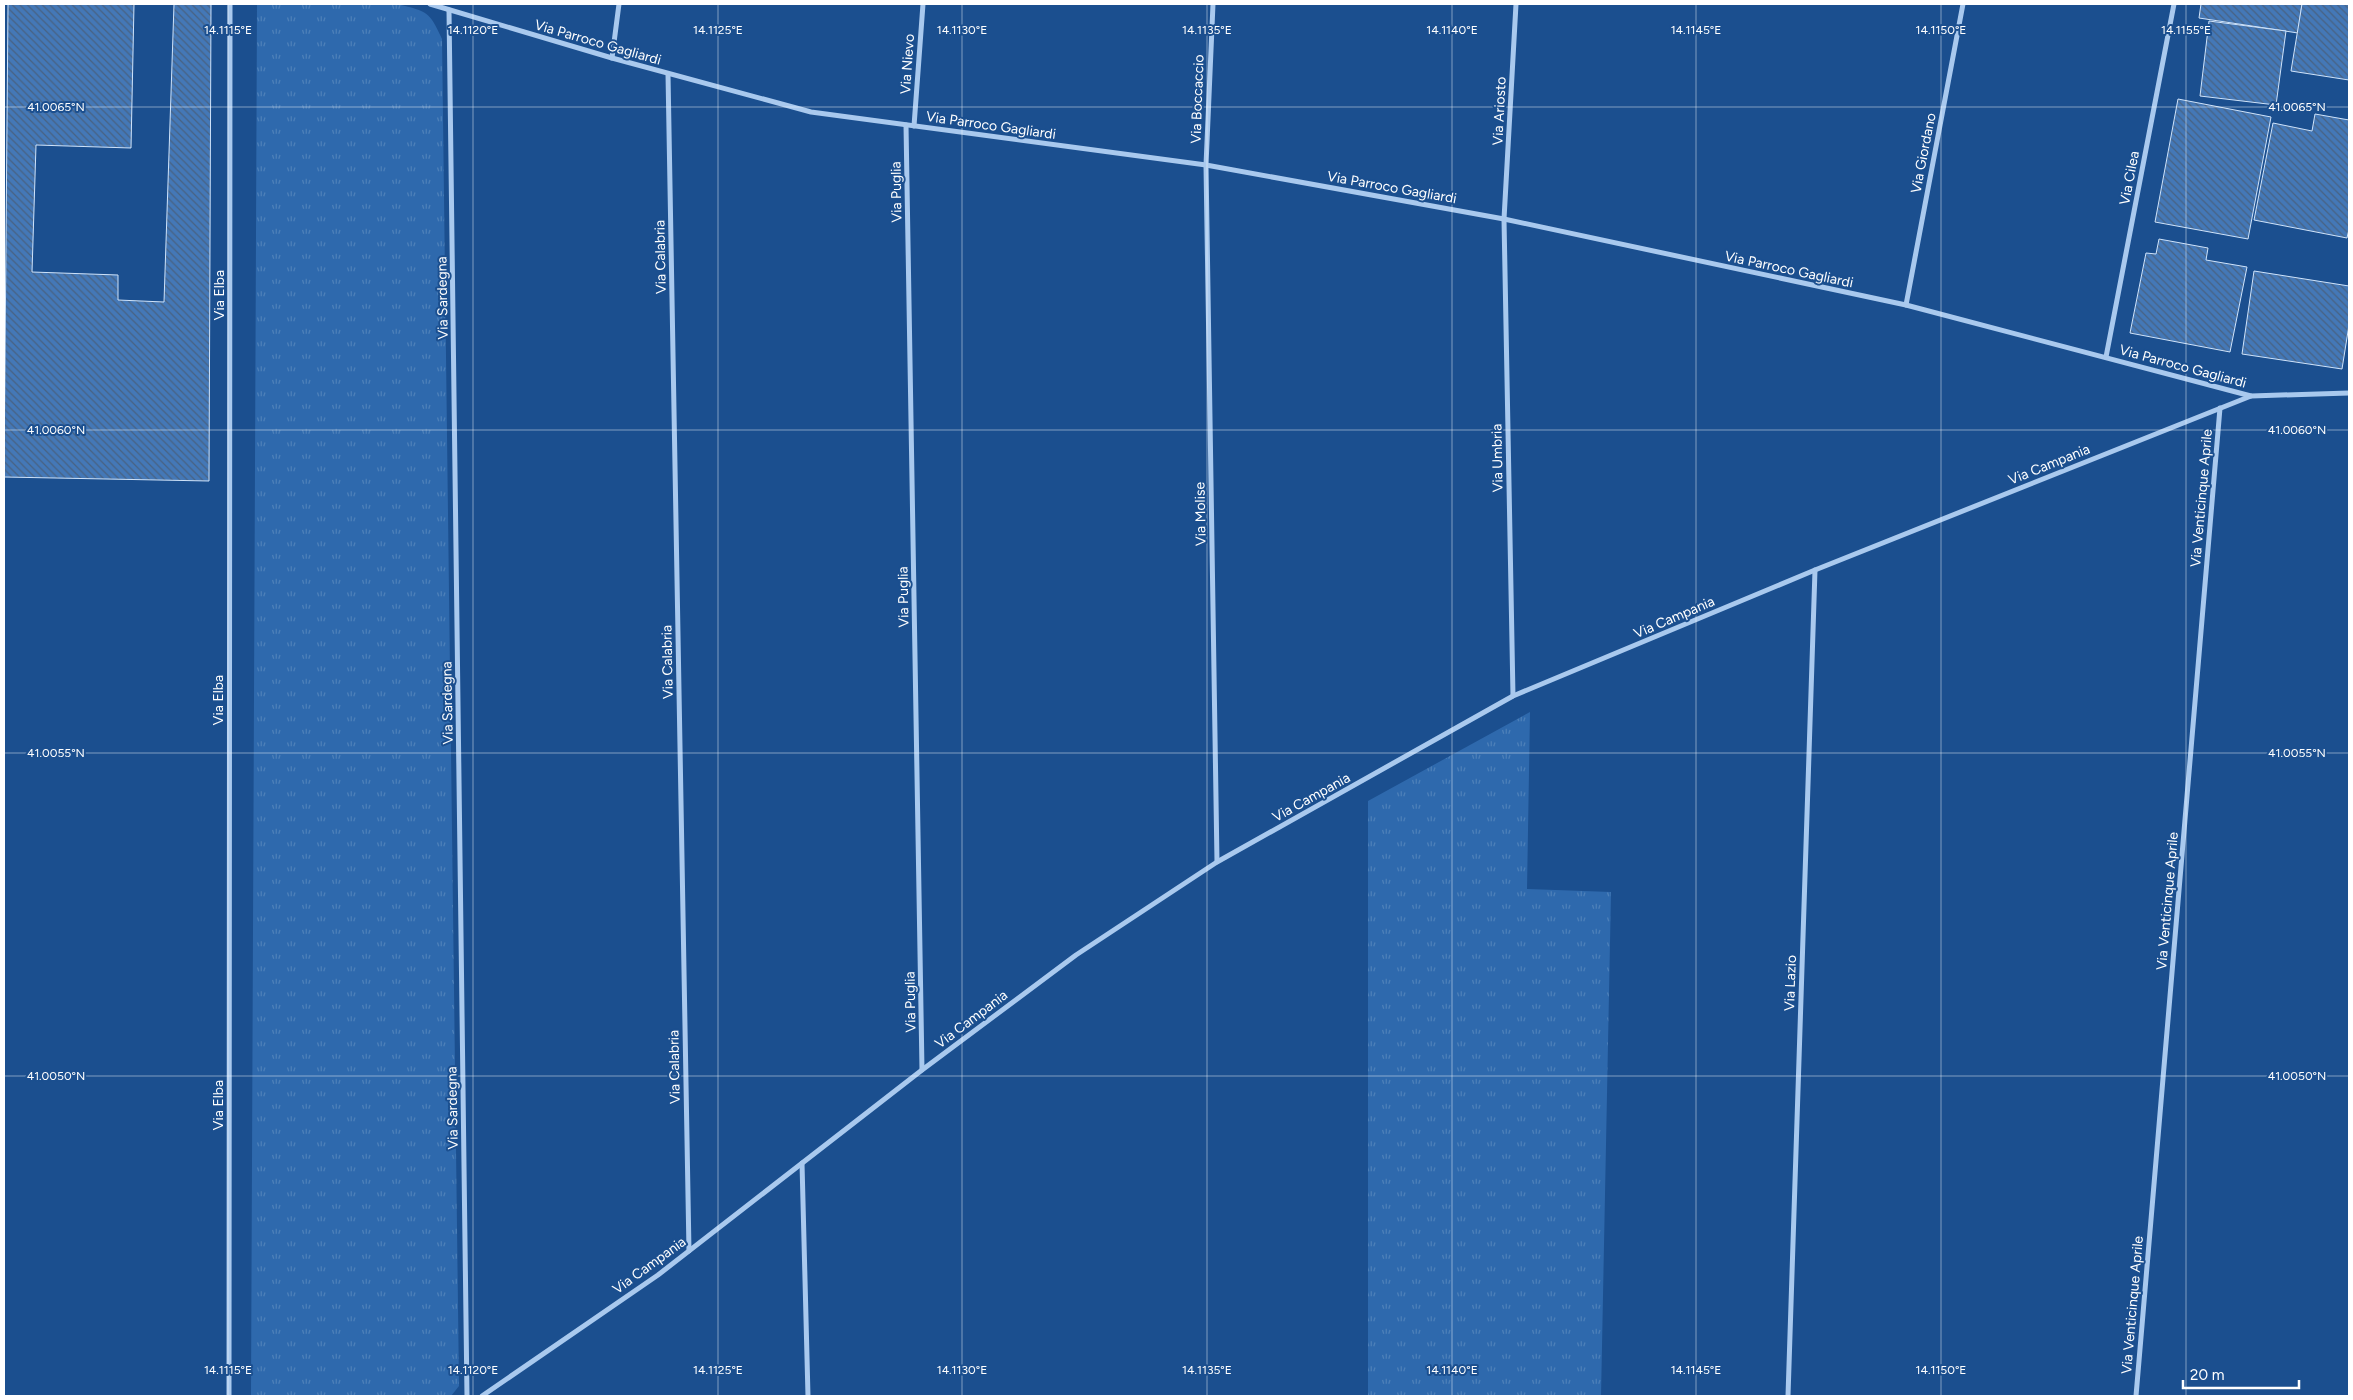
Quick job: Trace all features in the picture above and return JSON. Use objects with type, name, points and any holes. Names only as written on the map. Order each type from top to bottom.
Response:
[{"type":"street","name":"Via Elba","points":[[229,1396],[230,4]]},
{"type":"street","name":"Via Parroco Gagliardi","points":[[430,4],[668,74],[810,112],[1206,165],[1504,219],[1906,306],[2251,396],[2349,393]]},
{"type":"street","points":[[612,58],[619,4]]},
{"type":"street","name":"Via Nievo","points":[[914,126],[923,4]]},
{"type":"street","name":"Via Boccaccio","points":[[1206,165],[1212,4]]},
{"type":"street","name":"Via Ariosto","points":[[1504,219],[1516,4]]},
{"type":"street","name":"Via Giordano","points":[[1906,306],[1963,4]]},
{"type":"street","name":"Via Cilea","points":[[2106,357],[2174,4]]},
{"type":"street","name":"Via Sardegna","points":[[449,10],[467,1396]]},
{"type":"street","name":"Via Calabria","points":[[668,74],[689,1251]]},
{"type":"street","name":"Via Puglia","points":[[906,125],[922,1070]]},
{"type":"street","name":"Via Molise","points":[[1206,165],[1217,862]]},
{"type":"street","name":"Via Umbria","points":[[1504,219],[1513,696]]},
{"type":"street","name":"Via Campania","points":[[482,1396],[658,1275],[922,1070],[1076,956],[1217,862],[1513,696],[1815,570],[2251,396]]},
{"type":"street","name":"Via Venticinque Aprile","points":[[2136,1396],[2220,408]]},
{"type":"street","name":"Via Lazio","points":[[1788,1396],[1815,570]]},
{"type":"street","points":[[802,1163],[808,1396]]},
{"type":"green space","points":[[257,4],[398,4],[426,14],[434,23],[442,39],[459,1386],[451,1396],[251,1396]]},
{"type":"green space","points":[[1530,712],[1527,889],[1611,892],[1601,1396],[1368,1396],[1368,801]]},
{"type":"building","points":[[8,4],[134,4],[131,148],[36,145],[32,272],[118,275],[118,300],[164,302],[174,4],[211,4],[209,481],[4,477]]},
{"type":"building","points":[[2201,4],[2302,4],[2298,33],[2199,18]]},
{"type":"building","points":[[2302,4],[2349,4],[2349,80],[2291,71]]},
{"type":"building","points":[[2209,21],[2286,31],[2276,105],[2200,96]]},
{"type":"building","points":[[2178,99],[2271,117],[2248,239],[2155,222]]},
{"type":"building","points":[[2315,114],[2349,120],[2349,229],[2347,238],[2254,220],[2273,123],[2312,131]]},
{"type":"building","points":[[2159,239],[2208,248],[2206,260],[2247,267],[2230,352],[2130,333],[2146,253],[2156,254]]},
{"type":"building","points":[[2254,271],[2349,286],[2349,325],[2342,369],[2242,354]]}]
